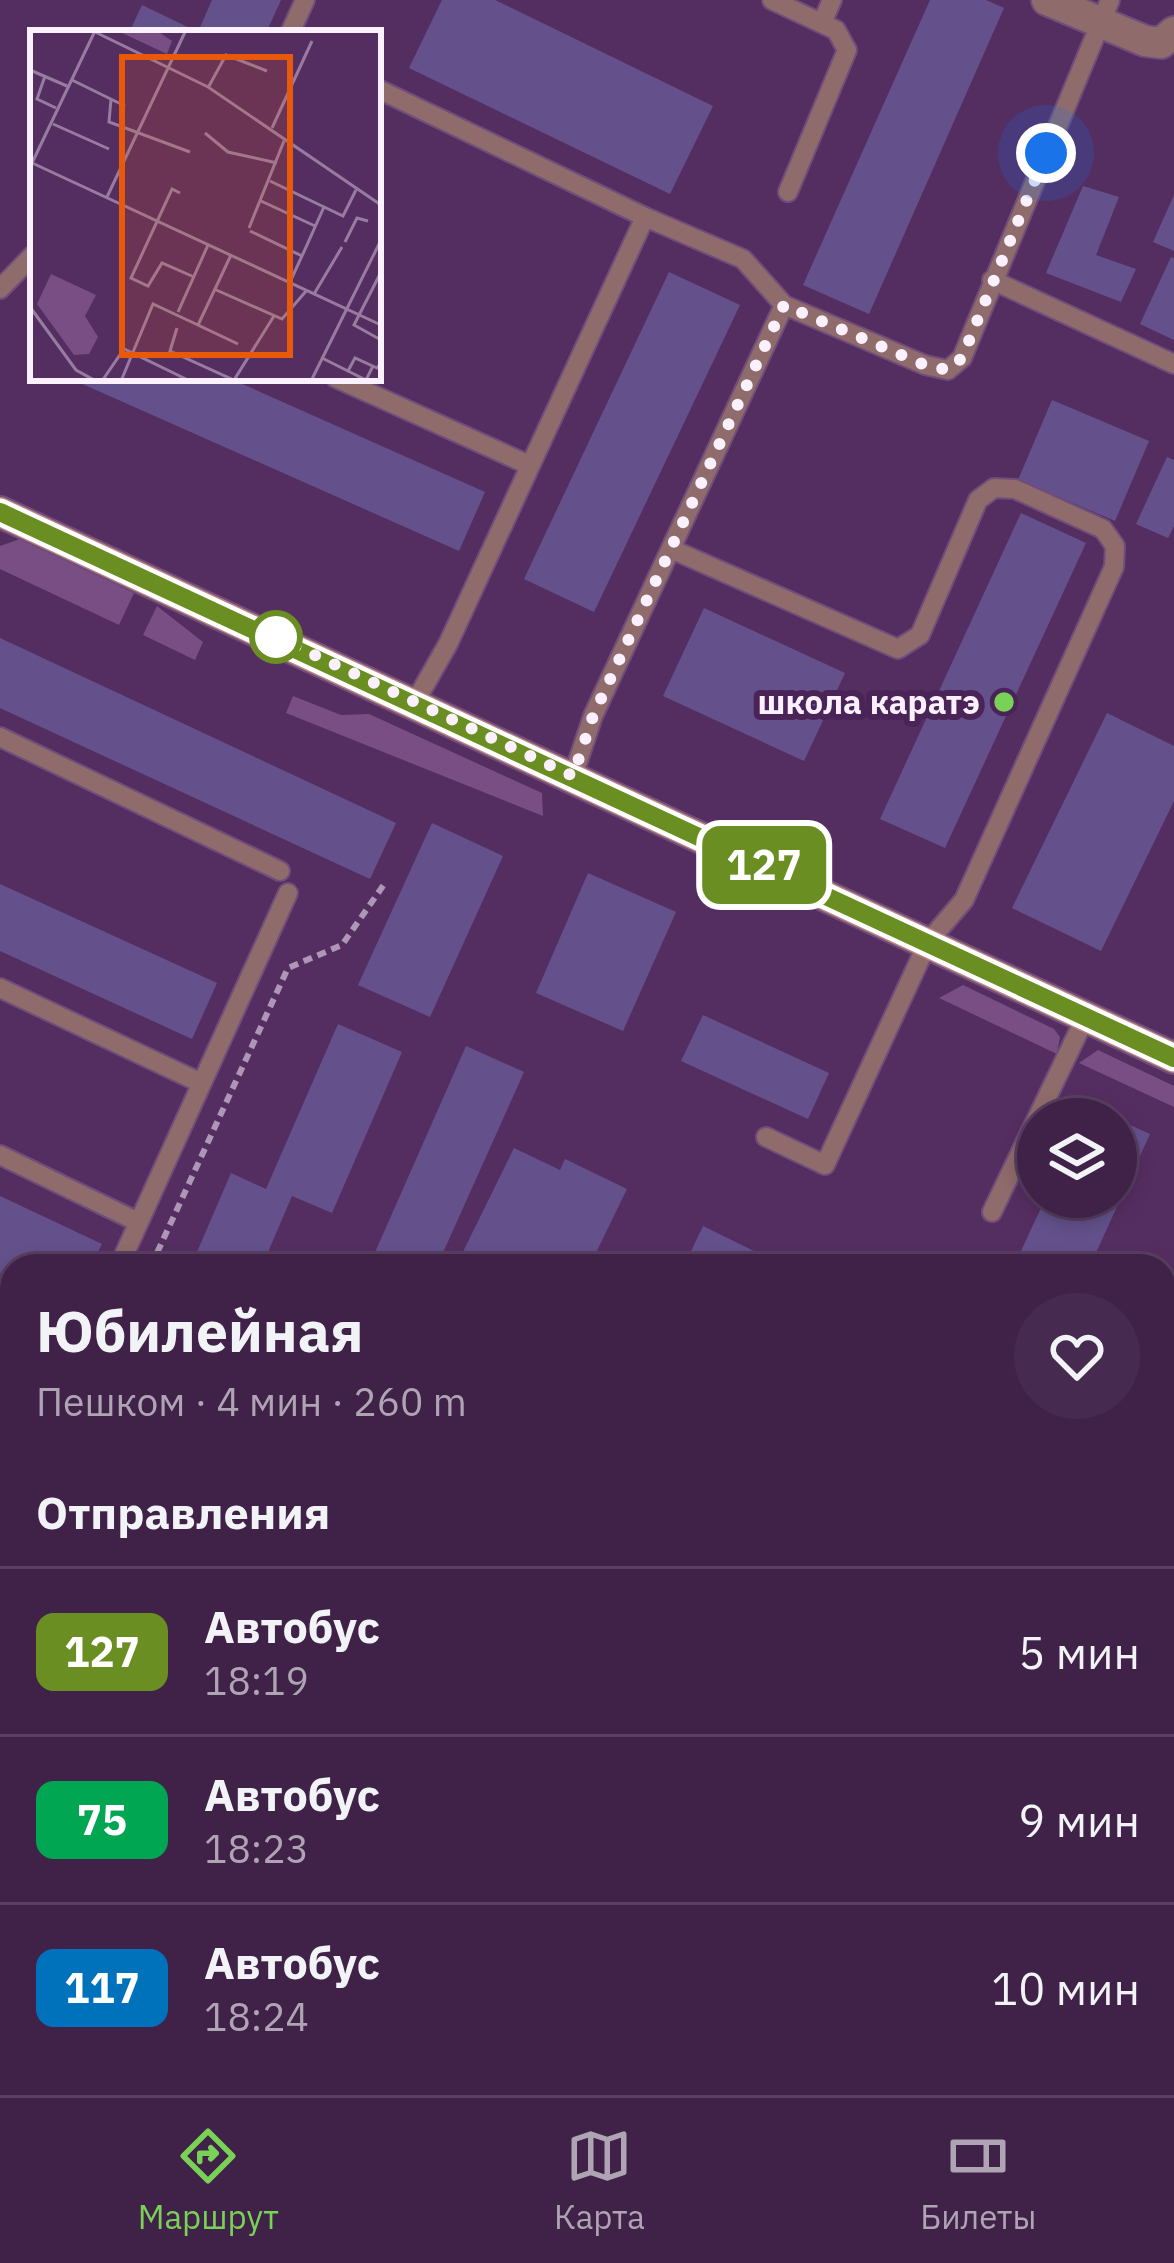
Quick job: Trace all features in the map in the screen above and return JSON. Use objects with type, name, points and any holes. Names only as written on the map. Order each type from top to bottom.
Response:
[{"type":"street","points":[[1047,0],[1104,13],[1161,43],[1174,32]]},
{"type":"street","points":[[0,512],[1174,1058]]},
{"type":"lane","points":[[291,30],[305,0]]},
{"type":"lane","points":[[772,0],[842,36],[847,60],[788,192]]},
{"type":"lane","points":[[822,23],[832,0]]},
{"type":"lane","points":[[381,90],[743,260],[784,305],[925,365],[948,370],[962,358],[1104,13]]},
{"type":"lane","points":[[415,702],[448,644],[645,217]]},
{"type":"lane","points":[[0,289],[30,258]]},
{"type":"lane","points":[[992,280],[1174,364]]},
{"type":"lane","points":[[573,776],[593,716],[784,305]]},
{"type":"lane","points":[[343,381],[529,465]]},
{"type":"lane","points":[[670,549],[898,650],[920,634],[984,493],[1015,489],[1110,537],[1114,567],[964,900],[928,942],[825,1165],[766,1137]]},
{"type":"lane","points":[[0,736],[280,871]]},
{"type":"lane","points":[[124,1254],[289,892]]},
{"type":"lane","points":[[0,988],[201,1083]]},
{"type":"lane","points":[[992,1212],[1086,1016]]},
{"type":"lane","points":[[0,1155],[136,1221]]},
{"type":"path","points":[[157,1254],[288,968],[342,945],[385,883]]},
{"type":"shaded area","points":[[20,539],[134,593],[119,625],[0,569],[0,546]]},
{"type":"shaded area","points":[[157,606],[203,642],[195,660],[143,635]]},
{"type":"shaded area","points":[[293,696],[341,715],[369,714],[542,793],[543,816],[286,713]]},
{"type":"shaded area","points":[[963,985],[1054,1029],[1060,1037],[1057,1054],[939,998]]},
{"type":"shaded area","points":[[1098,1050],[1174,1086],[1174,1107],[1079,1063]]},
{"type":"building","points":[[212,0],[281,0],[267,30],[199,30]]},
{"type":"building","points":[[442,0],[495,0],[713,106],[670,194],[409,68]]},
{"type":"building","points":[[930,0],[986,0],[1004,8],[869,314],[803,285]]},
{"type":"building","points":[[142,5],[194,30],[130,30]]},
{"type":"building","points":[[1083,186],[1119,197],[1096,255],[1136,269],[1121,302],[1046,273]]},
{"type":"building","points":[[1174,195],[1174,251],[1153,242]]},
{"type":"building","points":[[1174,258],[1174,340],[1140,324]]},
{"type":"building","points":[[669,272],[740,305],[594,612],[524,579]]},
{"type":"building","points":[[76,381],[236,381],[485,492],[459,551]]},
{"type":"building","points":[[1052,400],[1149,441],[1115,521],[1018,480]]},
{"type":"building","points":[[1167,457],[1174,460],[1174,526],[1168,538],[1136,524]]},
{"type":"building","points":[[1021,513],[1086,543],[945,848],[880,819]]},
{"type":"building","points":[[704,608],[845,673],[804,761],[663,696]]},
{"type":"building","points":[[0,638],[396,823],[370,879],[0,708]]},
{"type":"building","points":[[1107,713],[1174,746],[1174,801],[1101,951],[1012,908]]},
{"type":"building","points":[[432,823],[503,856],[430,1017],[358,985]]},
{"type":"building","points":[[588,873],[676,912],[623,1031],[536,993]]},
{"type":"building","points":[[0,884],[217,983],[192,1039],[0,951]]},
{"type":"building","points":[[703,1015],[829,1073],[808,1119],[681,1061]]},
{"type":"building","points":[[338,1024],[402,1052],[332,1213],[292,1196],[267,1254],[196,1254],[231,1173],[266,1189]]},
{"type":"building","points":[[466,1046],[524,1072],[442,1254],[374,1254]]},
{"type":"building","points":[[1137,1128],[1150,1134],[1137,1163]]},
{"type":"building","points":[[514,1148],[560,1170],[565,1159],[627,1189],[595,1254],[462,1254]]},
{"type":"building","points":[[0,1196],[102,1244],[97,1254],[0,1254]]},
{"type":"building","points":[[1036,1218],[1112,1218],[1095,1254],[1020,1254]]},
{"type":"building","points":[[703,1226],[760,1254],[690,1254]]},
{"type":"bus line","name":"127","points":[[0,512],[1174,1058]]},
{"type":"place","name":"школа каратэ","points":[[1004,702]]},
{"type":"route","points":[[276,637],[573,776],[593,716],[784,305],[925,365],[948,370],[962,358],[1046,153]]}]
